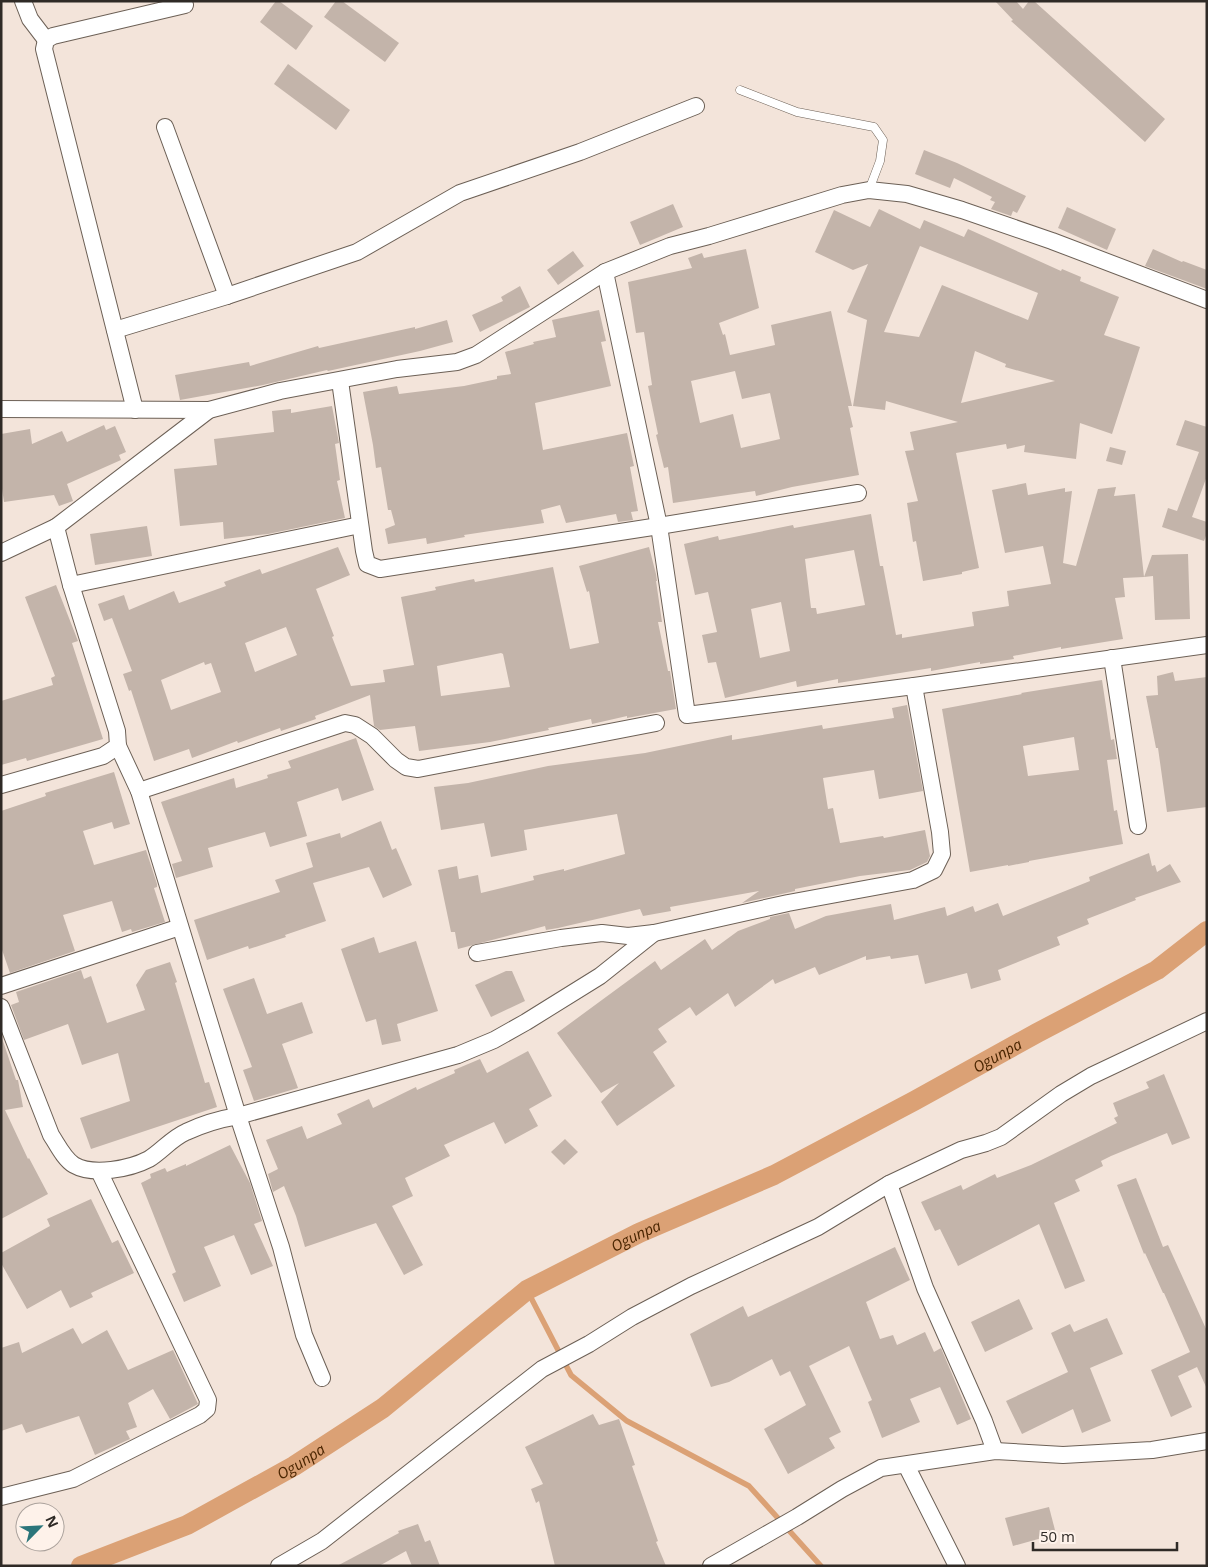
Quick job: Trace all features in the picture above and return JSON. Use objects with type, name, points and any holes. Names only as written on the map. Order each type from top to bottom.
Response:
[{"type":"street","points":[[23,1],[30,19],[46,40]]},
{"type":"street","points":[[135,410],[44,48],[46,40],[52,36],[185,5]]},
{"type":"street","points":[[115,330],[227,296],[357,252],[460,193],[580,152],[696,106]]},
{"type":"street","points":[[165,127],[227,296]]},
{"type":"street","points":[[1,409],[209,410],[280,391],[397,370],[457,362],[476,355],[605,272],[670,246],[842,195],[869,190],[907,194],[962,210],[1052,241],[1207,300]]},
{"type":"street","points":[[605,272],[659,526],[687,715],[914,686],[1207,645]]},
{"type":"street","points":[[340,381],[364,551],[367,564],[380,569],[858,494]]},
{"type":"street","points":[[1,553],[56,527],[209,410]]},
{"type":"street","points":[[71,585],[360,525]]},
{"type":"street","points":[[56,527],[71,585],[117,731],[118,746],[139,791],[238,1116],[281,1247],[304,1335],[322,1378]]},
{"type":"street","points":[[1112,658],[1138,826]]},
{"type":"street","points":[[477,953],[602,933],[628,936],[654,933],[788,903],[913,880],[934,870],[942,854],[940,832],[914,686]]},
{"type":"street","points":[[139,791],[345,723],[355,725],[372,736],[396,760],[406,767],[418,769],[656,723]]},
{"type":"street","points":[[1,785],[103,756],[118,746]]},
{"type":"street","points":[[1,986],[180,927]]},
{"type":"street","points":[[1,1007],[51,1135],[73,1165],[90,1172],[99,1171],[120,1168],[149,1158],[185,1132],[216,1120],[238,1116],[458,1055],[494,1040],[600,976],[654,933]]},
{"type":"street","points":[[279,1566],[322,1541],[542,1369],[589,1344],[632,1317],[691,1286],[818,1227],[889,1184],[961,1150],[1001,1137],[1061,1094],[1091,1076],[1207,1021]]},
{"type":"street","points":[[1,1497],[73,1479],[200,1415],[207,1409],[208,1400],[99,1171]]},
{"type":"street","points":[[889,1184],[925,1288],[984,1421],[995,1451]]},
{"type":"street","points":[[711,1566],[881,1468],[995,1451],[1063,1454],[1152,1450],[1207,1441]]},
{"type":"street","points":[[906,1465],[956,1566]]},
{"type":"lane","points":[[740,90],[797,112],[874,127],[883,140],[880,162],[869,190]]},
{"type":"building","points":[[276,1],[279,1],[313,26],[296,50],[260,22]]},
{"type":"building","points":[[336,1],[342,1],[399,43],[385,62],[324,17]]},
{"type":"building","points":[[995,1],[1016,1],[1023,9],[1029,1],[1034,1],[1165,119],[1145,142],[1011,21],[1013,20]]},
{"type":"building","points":[[288,64],[350,110],[336,130],[274,84]]},
{"type":"building","points":[[924,150],[957,163],[1026,196],[1017,213],[1013,211],[1011,216],[991,209],[995,202],[990,200],[992,197],[954,178],[950,188],[915,174]]},
{"type":"building","points":[[673,204],[683,227],[640,245],[630,222]]},
{"type":"building","points":[[1067,207],[1116,229],[1107,250],[1058,228]]},
{"type":"building","points":[[879,209],[920,229],[924,220],[964,237],[968,229],[1061,271],[1062,269],[1081,277],[1080,281],[1119,297],[1104,335],[1140,347],[1112,434],[1080,423],[1076,459],[1024,452],[1025,445],[1007,449],[1006,444],[956,453],[979,568],[962,572],[962,574],[923,581],[916,541],[913,542],[907,503],[918,501],[905,451],[914,450],[910,432],[958,422],[886,401],[885,410],[853,406],[867,320],[847,312],[868,264],[853,270],[815,252],[834,210],[870,227]],"holes":[[[920,246],[1038,293],[1028,320],[942,285],[919,337],[884,332]],[[975,351],[1006,364],[1005,367],[1055,381],[961,403]]]},
{"type":"building","points":[[746,249],[759,308],[719,323],[723,335],[725,334],[730,355],[775,345],[771,325],[831,311],[852,406],[848,406],[853,427],[850,428],[859,475],[792,487],[756,496],[755,491],[673,503],[668,467],[664,468],[656,435],[658,434],[648,386],[652,385],[644,332],[636,333],[628,282],[692,268],[688,258],[702,253],[704,258]],"holes":[[[735,371],[742,399],[770,393],[780,439],[741,448],[733,414],[700,423],[691,381]]]},
{"type":"building","points":[[1153,249],[1182,262],[1207,270],[1207,289],[1145,266]]},
{"type":"building","points":[[573,251],[584,266],[558,285],[547,270]]},
{"type":"building","points":[[520,286],[530,307],[480,332],[472,315],[503,301],[501,297]]},
{"type":"building","points":[[599,310],[606,341],[601,342],[611,386],[535,403],[543,450],[627,433],[634,466],[630,467],[638,511],[631,512],[633,520],[618,522],[616,514],[566,523],[560,505],[541,510],[544,523],[464,535],[465,537],[427,544],[426,538],[388,544],[385,529],[395,525],[391,510],[388,510],[381,467],[376,468],[363,392],[397,386],[399,394],[464,386],[497,379],[497,376],[511,374],[505,352],[534,344],[533,342],[556,337],[552,320]]},
{"type":"building","points":[[447,320],[453,342],[263,385],[180,400],[175,375],[249,362],[250,366],[318,346],[319,348],[415,327],[415,329]]},
{"type":"building","points":[[332,406],[339,443],[335,444],[340,480],[337,481],[345,518],[268,534],[224,539],[223,522],[180,526],[174,469],[217,465],[214,439],[274,432],[272,411],[291,409],[291,413]]},
{"type":"building","points":[[1185,420],[1207,427],[1207,476],[1192,517],[1207,522],[1207,533],[1204,541],[1162,527],[1168,508],[1177,511],[1199,452],[1176,445]]},
{"type":"building","points":[[104,425],[106,430],[115,426],[126,452],[119,455],[121,460],[67,484],[73,501],[59,506],[54,495],[4,502],[1,482],[1,434],[30,429],[32,444],[62,431],[67,442]]},
{"type":"building","points":[[1110,447],[1126,451],[1122,465],[1106,461]]},
{"type":"building","points":[[1026,483],[1028,495],[1065,488],[1065,492],[1072,491],[1063,563],[1076,566],[1098,489],[1116,487],[1114,496],[1135,494],[1144,577],[1123,578],[1125,597],[1115,598],[1123,639],[1061,649],[1061,647],[1013,656],[1014,659],[980,664],[980,662],[931,671],[931,668],[838,683],[838,679],[797,687],[796,681],[725,698],[716,662],[708,663],[702,635],[717,632],[708,592],[695,595],[684,544],[718,536],[719,540],[793,525],[794,528],[871,514],[880,566],[883,566],[896,635],[902,634],[902,638],[974,626],[972,612],[1009,606],[1007,591],[1051,584],[1043,546],[1005,553],[992,490]],"holes":[[[854,550],[865,605],[817,614],[816,608],[811,608],[805,559]],[[781,602],[790,651],[760,658],[751,609]]]},
{"type":"building","points":[[147,526],[152,556],[95,565],[90,534]]},
{"type":"building","points":[[338,547],[350,575],[316,589],[351,686],[385,682],[383,670],[414,665],[401,597],[436,590],[435,587],[474,579],[475,582],[553,567],[570,649],[599,643],[589,591],[587,592],[579,566],[649,547],[656,574],[662,622],[658,622],[668,671],[670,671],[676,709],[627,718],[627,716],[592,724],[591,719],[490,742],[419,751],[415,726],[380,730],[374,726],[370,695],[315,716],[316,719],[281,731],[280,728],[238,743],[237,741],[192,758],[189,749],[154,761],[131,690],[129,691],[123,674],[132,671],[112,618],[104,621],[98,604],[124,595],[129,610],[174,591],[179,603],[226,586],[224,582],[260,569],[262,574]],"holes":[[[286,627],[297,655],[255,672],[245,643]],[[501,653],[503,654],[510,687],[441,696],[437,666]],[[204,662],[205,665],[211,663],[221,692],[171,710],[161,680]]]},
{"type":"building","points":[[1188,554],[1190,619],[1155,620],[1153,576],[1144,577],[1152,555]]},
{"type":"building","points":[[56,585],[78,641],[72,643],[103,739],[27,761],[26,758],[1,765],[1,701],[53,685],[51,678],[55,676],[25,597]]},
{"type":"building","points":[[1173,672],[1175,681],[1207,677],[1207,807],[1167,812],[1158,748],[1156,748],[1146,696],[1158,695],[1157,676]]},
{"type":"building","points":[[1102,680],[1111,740],[1114,739],[1117,759],[1107,760],[1114,811],[1117,810],[1123,844],[970,872],[942,709],[1021,693]],"holes":[[[1074,737],[1079,770],[1028,776],[1023,746]]]},
{"type":"building","points":[[907,705],[923,791],[879,799],[874,770],[823,778],[828,809],[833,808],[840,843],[883,836],[884,838],[925,830],[930,856],[927,862],[910,870],[860,876],[795,889],[795,891],[742,903],[759,891],[670,907],[671,911],[643,916],[640,909],[558,928],[546,930],[545,926],[458,949],[455,932],[451,932],[438,870],[457,866],[459,879],[478,875],[481,893],[534,880],[533,876],[564,869],[564,871],[625,854],[617,814],[524,830],[527,850],[491,857],[484,823],[441,830],[434,787],[468,783],[548,766],[645,753],[732,735],[732,740],[822,725],[823,729],[894,718],[892,708]]},
{"type":"building","points":[[356,738],[374,790],[342,801],[338,788],[297,802],[307,836],[270,847],[265,832],[208,848],[213,867],[176,878],[172,864],[182,861],[161,802],[234,778],[236,788],[268,778],[267,775],[291,768],[288,761]]},
{"type":"building","points":[[114,772],[130,824],[114,829],[112,822],[83,831],[94,865],[146,850],[157,884],[157,887],[154,888],[165,922],[132,932],[131,929],[122,932],[112,901],[63,915],[75,951],[10,973],[1,947],[1,811],[46,796],[45,793]]},
{"type":"building","points":[[381,821],[392,850],[396,848],[412,885],[383,898],[369,867],[313,883],[326,921],[285,935],[286,937],[249,949],[248,946],[207,960],[194,920],[280,892],[275,880],[313,867],[306,843],[340,833],[341,838]]},
{"type":"building","points":[[1149,853],[1152,866],[1155,865],[1157,872],[1170,864],[1181,882],[1135,898],[1136,900],[1087,919],[1089,924],[1057,937],[1060,945],[998,970],[1001,980],[971,989],[967,973],[925,984],[918,955],[891,959],[890,956],[866,960],[866,956],[819,975],[815,967],[775,984],[773,979],[735,1007],[728,993],[696,1016],[690,1007],[658,1029],[667,1042],[653,1052],[675,1086],[617,1126],[601,1102],[619,1083],[601,1093],[557,1033],[655,961],[661,970],[705,939],[712,950],[738,931],[770,919],[770,917],[789,913],[795,929],[826,916],[891,904],[894,920],[945,907],[947,916],[973,906],[975,912],[998,903],[1003,916],[1090,881],[1089,877]]},
{"type":"building","points":[[374,937],[379,953],[416,941],[438,1011],[397,1024],[401,1041],[382,1045],[376,1019],[366,1022],[341,949]]},
{"type":"building","points":[[170,962],[205,1083],[209,1082],[217,1107],[91,1149],[80,1118],[130,1101],[118,1053],[82,1065],[68,1024],[24,1040],[11,1005],[19,1002],[16,992],[81,970],[84,979],[91,976],[107,1023],[145,1010],[136,985],[146,970]]},
{"type":"building","points":[[506,971],[512,971],[525,1001],[491,1017],[475,985]]},
{"type":"building","points":[[254,978],[267,1014],[302,1002],[313,1033],[282,1044],[298,1088],[254,1101],[243,1070],[252,1067],[223,989]]},
{"type":"building","points":[[1,1035],[16,1080],[18,1080],[23,1107],[5,1110],[28,1159],[48,1194],[1,1219]]},
{"type":"building","points":[[528,1051],[552,1096],[529,1109],[538,1126],[505,1144],[494,1122],[444,1145],[450,1156],[405,1178],[413,1196],[392,1206],[423,1265],[404,1275],[376,1223],[305,1247],[296,1216],[284,1186],[273,1192],[268,1174],[278,1169],[266,1140],[302,1126],[307,1139],[342,1124],[337,1114],[369,1099],[373,1108],[416,1087],[417,1090],[455,1073],[454,1070],[480,1059],[487,1073]]},
{"type":"building","points":[[1164,1074],[1190,1138],[1172,1145],[1167,1133],[1111,1156],[1101,1161],[1103,1166],[1075,1180],[1080,1191],[1054,1203],[1085,1281],[1065,1289],[1039,1224],[958,1266],[940,1229],[935,1231],[921,1202],[961,1185],[963,1190],[995,1174],[997,1178],[1031,1165],[1117,1123],[1114,1118],[1118,1116],[1113,1103],[1149,1088],[1146,1082]]},
{"type":"building","points":[[565,1139],[578,1152],[564,1165],[551,1152]]},
{"type":"building","points":[[230,1145],[250,1183],[262,1221],[254,1224],[273,1266],[251,1275],[234,1235],[204,1247],[221,1286],[184,1302],[172,1274],[176,1272],[141,1183],[151,1178],[150,1174],[165,1168],[167,1172],[186,1164],[186,1166]]},
{"type":"building","points":[[1136,1178],[1163,1247],[1168,1245],[1207,1331],[1207,1389],[1197,1367],[1178,1376],[1192,1407],[1171,1417],[1151,1370],[1190,1352],[1164,1293],[1144,1254],[1117,1185]]},
{"type":"building","points":[[91,1199],[112,1243],[118,1240],[134,1273],[91,1293],[93,1297],[70,1308],[61,1290],[27,1309],[1,1263],[1,1253],[50,1226],[47,1219]]},
{"type":"building","points":[[895,1247],[910,1280],[866,1302],[880,1339],[893,1335],[897,1345],[925,1332],[934,1352],[941,1348],[971,1419],[957,1425],[940,1387],[910,1399],[920,1422],[882,1438],[868,1402],[872,1400],[849,1346],[809,1366],[841,1432],[829,1438],[835,1448],[788,1474],[764,1429],[806,1405],[790,1371],[780,1376],[772,1359],[729,1382],[711,1387],[690,1334],[743,1306],[748,1317]]},
{"type":"building","points":[[1019,1299],[1033,1329],[985,1352],[971,1322]]},
{"type":"building","points":[[1107,1318],[1123,1354],[1090,1368],[1111,1421],[1082,1433],[1073,1409],[1022,1434],[1006,1401],[1068,1372],[1051,1333],[1070,1324],[1074,1332]]},
{"type":"building","points":[[73,1328],[82,1344],[107,1330],[128,1370],[173,1350],[198,1404],[170,1419],[153,1389],[128,1403],[137,1427],[126,1431],[130,1439],[95,1455],[79,1416],[26,1433],[22,1424],[1,1431],[1,1348],[19,1342],[22,1353]]},
{"type":"building","points":[[593,1414],[599,1425],[619,1419],[635,1465],[632,1466],[658,1541],[656,1542],[666,1566],[555,1566],[539,1501],[536,1503],[531,1489],[543,1484],[525,1447]]},
{"type":"building","points":[[1049,1507],[1056,1534],[1013,1546],[1005,1518]]},
{"type":"building","points":[[418,1524],[425,1542],[430,1540],[440,1566],[412,1566],[406,1551],[379,1566],[337,1566],[399,1533],[398,1531]]},
{"type":"waterway","name":"Ogunpa","points":[[81,1566],[187,1525],[294,1466],[383,1408],[527,1290],[639,1233],[774,1175],[1157,970],[1207,931]]},
{"type":"waterway","points":[[527,1290],[571,1375],[627,1421],[749,1486],[821,1566]]}]
